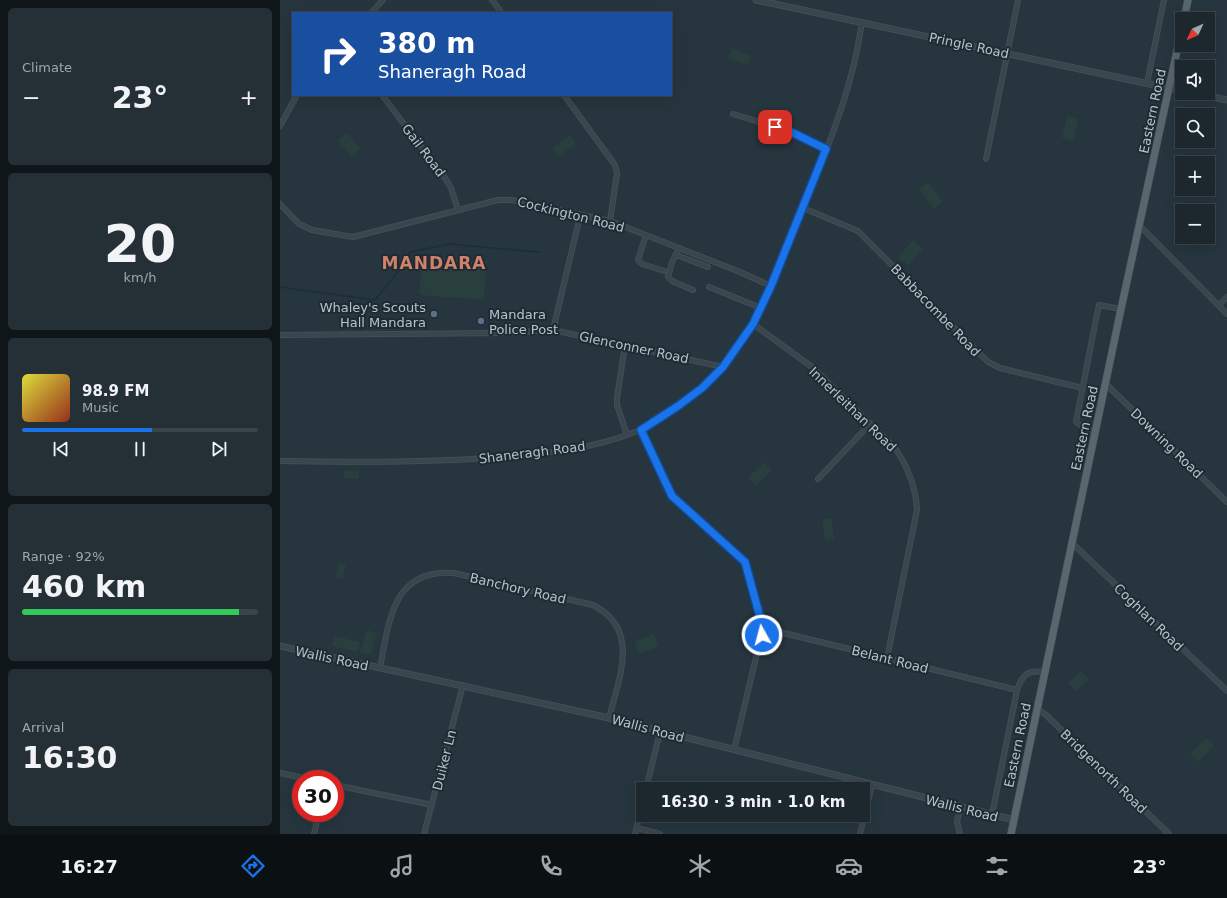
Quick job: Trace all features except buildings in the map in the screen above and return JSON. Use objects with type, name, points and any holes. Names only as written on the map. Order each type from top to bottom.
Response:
[{"type":"main road","points":[[1185,12],[1188,0]]},
{"type":"main road","name":"Eastern Road","points":[[1011,834],[1121,309],[1177,52]]},
{"type":"street","points":[[372,12],[383,0]]},
{"type":"street","points":[[492,0],[501,12]]},
{"type":"street","name":"Pringle Road","points":[[756,0],[1175,89]]},
{"type":"street","points":[[986,159],[1018,0]]},
{"type":"street","points":[[1147,83],[1164,0]]},
{"type":"street","name":"Shaneragh Road","points":[[280,461],[445,461],[561,451],[599,444],[641,430],[689,399],[723,367],[753,324],[761,308],[826,149],[850,81],[862,23]]},
{"type":"street","points":[[280,126],[296,96]]},
{"type":"street","name":"Gail Road","points":[[383,96],[445,178],[451,188],[458,210]]},
{"type":"street","points":[[565,96],[615,165],[617,173],[610,221]]},
{"type":"street","points":[[1215,97],[1227,100]]},
{"type":"street","points":[[733,114],[789,131],[826,149]]},
{"type":"street","name":"Cockington Road","points":[[280,204],[299,224],[312,230],[353,237],[506,199],[539,205],[580,216],[610,221],[771,286]]},
{"type":"street","name":"Babbacombe Road","points":[[803,208],[858,231],[988,362],[1000,368],[1082,388]]},
{"type":"street","points":[[553,330],[580,216]]},
{"type":"street","points":[[1139,225],[1227,314]]},
{"type":"street","points":[[646,235],[638,260],[642,264],[664,272]]},
{"type":"street","points":[[679,248],[668,277],[672,281],[692,290]]},
{"type":"street","points":[[676,255],[708,267]]},
{"type":"street","points":[[709,287],[761,308]]},
{"type":"street","points":[[1218,305],[1227,297]]},
{"type":"street","points":[[1095,433],[1076,423],[1099,305],[1121,309]]},
{"type":"street","name":"Innerleithan Road","points":[[753,324],[812,367],[902,457],[917,502],[916,516],[887,658]]},
{"type":"street","name":"Glenconner Road","points":[[280,335],[506,333],[553,330],[723,367]]},
{"type":"street","points":[[625,345],[617,398],[627,435]]},
{"type":"street","name":"Downing Road","points":[[1106,384],[1227,502]]},
{"type":"street","points":[[818,479],[870,424]]},
{"type":"street","points":[[641,430],[672,496],[745,562],[763,628],[734,750]]},
{"type":"street","name":"Coghlan Road","points":[[1072,542],[1227,692]]},
{"type":"street","name":"Banchory Road","points":[[380,668],[395,602],[405,590],[421,577],[437,572],[454,573],[593,605],[607,614],[619,632],[624,648],[622,665],[609,718]]},
{"type":"street","name":"Belant Road","points":[[763,628],[1017,690]]},
{"type":"street","name":"Wallis Road","points":[[280,646],[609,718],[1014,820]]},
{"type":"street","points":[[992,815],[1017,690],[1027,673],[1035,670],[1045,672]]},
{"type":"street","name":"Duiker Ln","points":[[424,834],[463,685]]},
{"type":"street","name":"Bridgenorth Road","points":[[1036,709],[1045,714],[1169,834]]},
{"type":"street","points":[[648,782],[660,732]]},
{"type":"street","points":[[280,773],[292,776]]},
{"type":"street","points":[[860,834],[872,785]]},
{"type":"street","points":[[344,787],[432,806]]},
{"type":"street","points":[[960,807],[957,822],[960,834]]},
{"type":"street","points":[[314,834],[317,822]]},
{"type":"street","points":[[635,834],[638,822]]},
{"type":"street","points":[[636,828],[660,834]]},
{"type":"green space","points":[[732,48],[751,56],[748,65],[728,58]]},
{"type":"green space","points":[[1067,116],[1078,119],[1073,141],[1062,138]]},
{"type":"green space","points":[[347,133],[361,148],[352,156],[338,141]]},
{"type":"green space","points":[[570,135],[576,144],[558,157],[552,148]]},
{"type":"green space","points":[[928,182],[943,202],[934,209],[919,189]]},
{"type":"green space","points":[[913,240],[923,249],[908,266],[898,257]]},
{"type":"green space","points":[[422,256],[487,261],[484,300],[419,295]]},
{"type":"green space","points":[[764,462],[772,470],[756,486],[748,478]]},
{"type":"green space","points":[[344,471],[359,471],[359,479],[343,478]]},
{"type":"green space","points":[[831,518],[834,539],[825,541],[822,519]]},
{"type":"green space","points":[[339,563],[346,565],[343,579],[336,577]]},
{"type":"green space","points":[[367,630],[377,633],[371,655],[360,652]]},
{"type":"green space","points":[[654,634],[659,646],[639,654],[635,641]]},
{"type":"green space","points":[[334,636],[360,642],[358,652],[332,646]]},
{"type":"green space","points":[[1081,671],[1089,679],[1076,691],[1068,683]]},
{"type":"green space","points":[[1206,738],[1214,746],[1198,762],[1190,754]]},
{"type":"waterway","points":[[280,287],[375,300],[398,272],[410,252],[450,244],[539,252]]},
{"type":"place","name":"Whaley's Scouts Hall Mandara","points":[[434,314]]},
{"type":"place","name":"Mandara Police Post","points":[[481,321]]},
{"type":"district","name":"MANDARA","points":[[434,263]]},
{"type":"route","points":[[762,635],[763,628],[748,567],[741,557],[672,496],[641,430],[689,399],[723,367],[753,324],[771,286],[826,149],[789,131],[775,127]]}]
